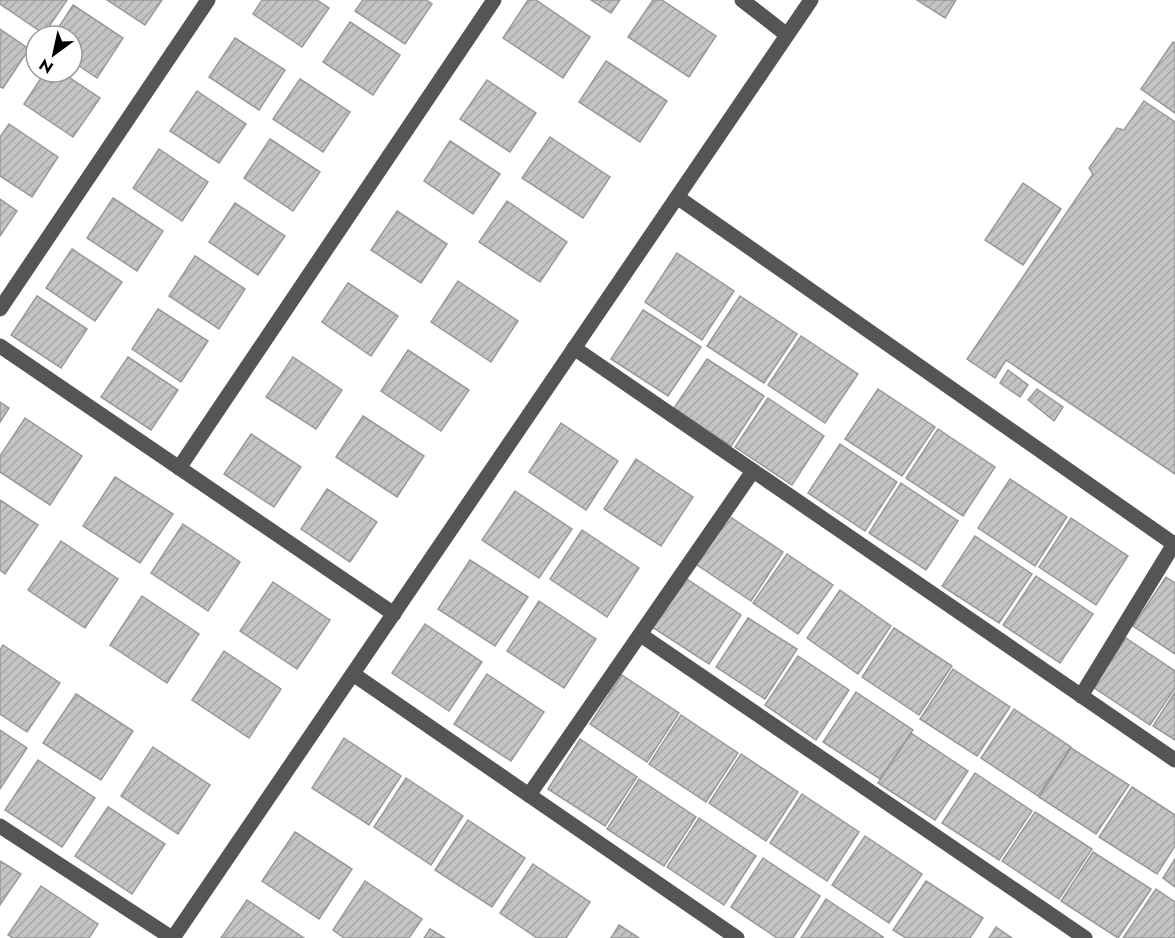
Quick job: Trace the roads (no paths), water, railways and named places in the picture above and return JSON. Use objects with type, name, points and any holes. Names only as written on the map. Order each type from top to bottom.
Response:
[{"type":"street","points":[[0,309],[208,0]]},
{"type":"street","points":[[179,468],[494,0]]},
{"type":"street","points":[[742,0],[787,35]]},
{"type":"street","points":[[0,826],[173,938],[811,0]]},
{"type":"street","points":[[677,197],[1174,544],[1081,696]]},
{"type":"street","points":[[0,346],[394,614]]},
{"type":"street","points":[[574,348],[1175,760]]},
{"type":"street","points":[[529,795],[753,471]]},
{"type":"street","points":[[641,635],[1085,938]]},
{"type":"street","points":[[353,674],[736,938]]}]
